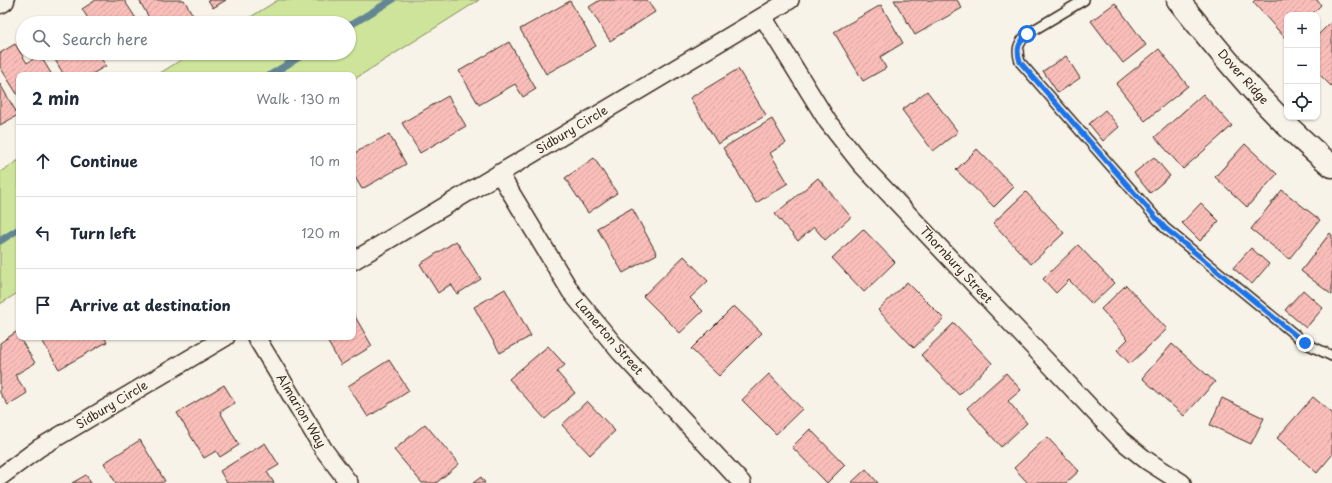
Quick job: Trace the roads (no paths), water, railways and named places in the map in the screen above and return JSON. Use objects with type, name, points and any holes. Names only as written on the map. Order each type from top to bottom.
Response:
[{"type":"street","points":[[0,2],[4,0]]},
{"type":"street","name":"Sidbury Circle","points":[[356,259],[764,17],[790,0]]},
{"type":"street","name":"Dover Ridge","points":[[1178,0],[1242,79],[1314,151],[1332,166]]},
{"type":"street","name":"Thornbury Street","points":[[764,17],[828,122],[861,164],[1120,438],[1146,460],[1182,483]]},
{"type":"street","name":"Lamerton Street","points":[[499,174],[571,292],[620,352],[742,483]]},
{"type":"street","name":"Sidbury Circle","points":[[0,477],[39,448],[221,340]]},
{"type":"street","name":"Almarion Way","points":[[258,340],[324,450],[349,483]]},
{"type":"lane","points":[[1084,0],[1027,34],[1019,42],[1017,51],[1020,62],[1165,228],[1305,343],[1332,356]]},
{"type":"waterway","points":[[356,22],[392,0]]},
{"type":"waterway","points":[[275,72],[295,60]]},
{"type":"waterway","points":[[0,241],[16,231]]}]
